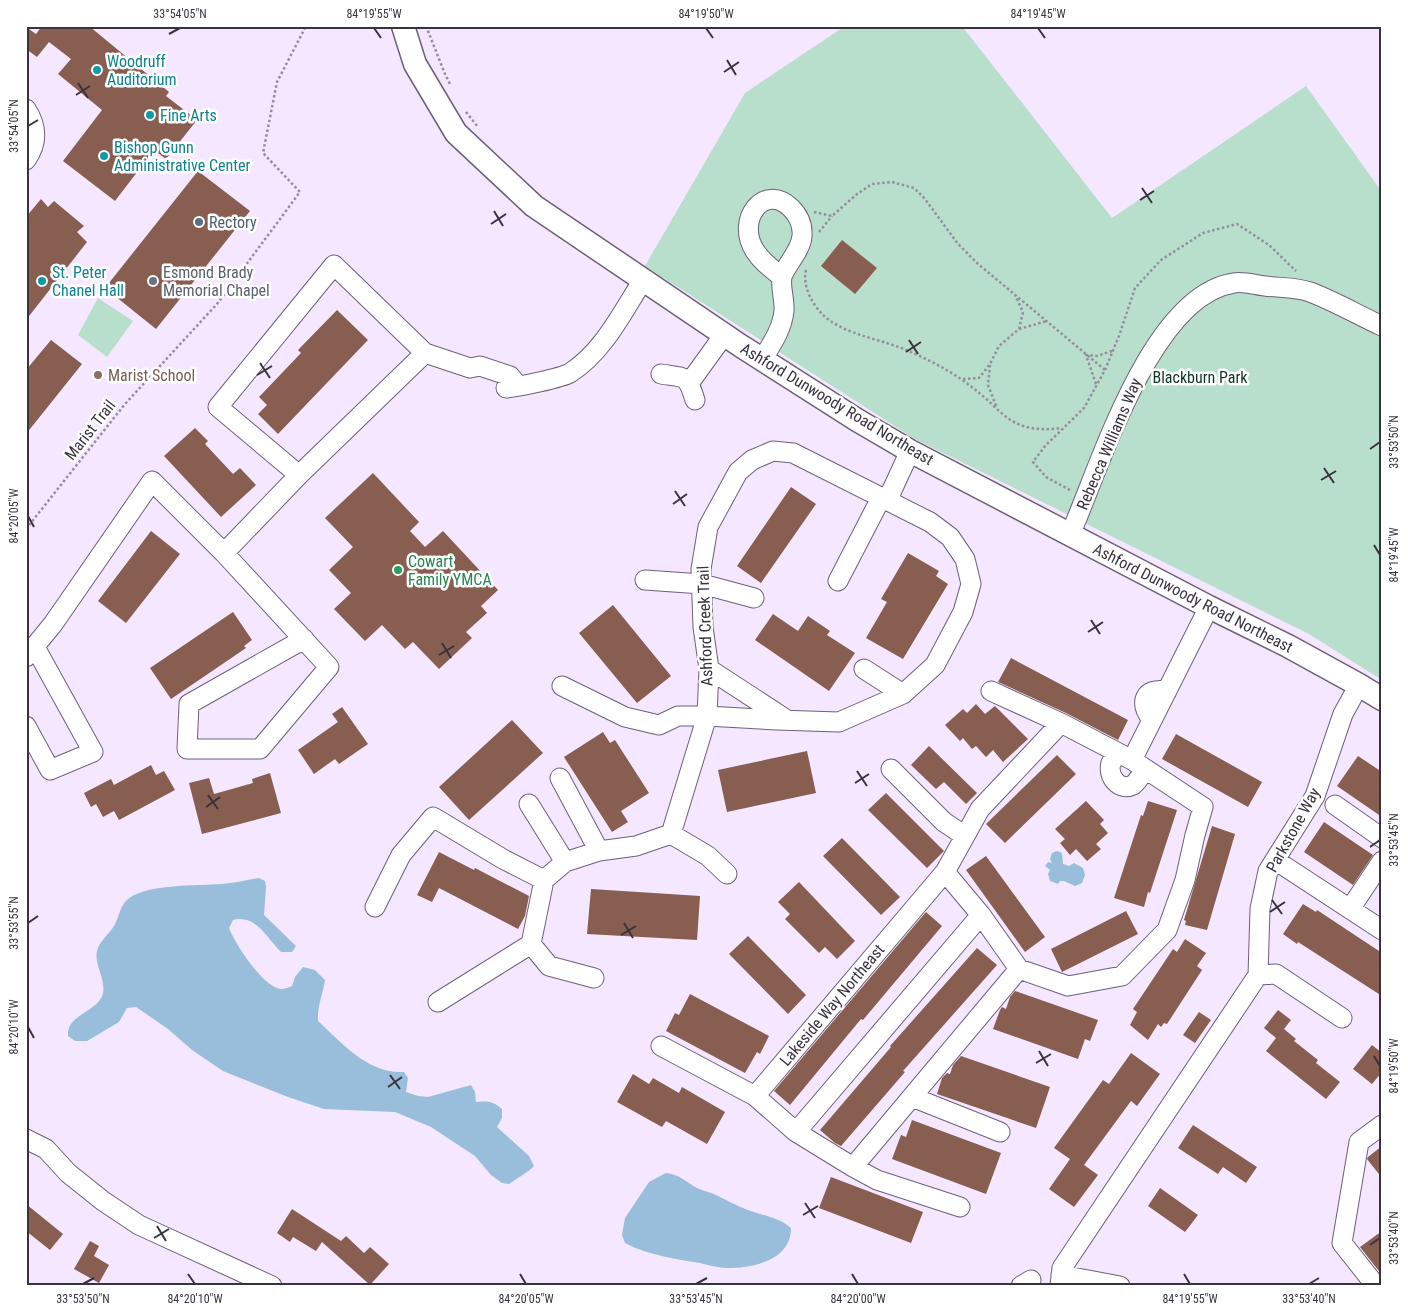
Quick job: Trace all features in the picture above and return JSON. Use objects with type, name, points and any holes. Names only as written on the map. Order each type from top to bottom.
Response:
[{"type":"main road","name":"Ashford Dunwoody Road Northeast","points":[[403,26],[416,64],[456,133],[534,206],[762,360],[856,420],[910,451],[1070,535],[1288,646],[1359,685],[1382,700]]},
{"type":"street","points":[[26,109],[33,121],[35,134],[33,147],[26,160]]},
{"type":"street","points":[[299,475],[218,407],[334,265],[425,353],[470,368],[477,378],[507,388],[568,374],[592,356],[643,280]]},
{"type":"street","points":[[762,360],[779,331],[784,312],[782,277]]},
{"type":"street","name":"Rebecca Williams Way","points":[[1070,535],[1119,413],[1138,374],[1171,326],[1194,302],[1214,290],[1235,282],[1308,292],[1382,326]]},
{"type":"street","points":[[687,380],[722,333]]},
{"type":"street","points":[[224,553],[299,475],[425,353]]},
{"type":"street","points":[[661,374],[687,380]]},
{"type":"street","points":[[687,380],[695,400]]},
{"type":"street","name":"Ashford Creek Trail","points":[[562,686],[624,717],[659,724],[678,716],[707,716],[839,722],[902,694],[935,664],[963,612],[971,584],[965,559],[950,537],[930,522],[793,453],[773,451],[752,460],[738,472],[708,527],[701,569],[703,626],[709,669],[707,716],[671,834]]},
{"type":"street","points":[[838,581],[910,451]]},
{"type":"street","points":[[26,726],[50,770],[93,752],[30,652],[52,624],[152,481],[224,553],[329,667],[260,749],[187,749],[189,704],[304,640]]},
{"type":"street","points":[[645,580],[702,584],[754,598]]},
{"type":"street","points":[[1132,761],[1209,607]]},
{"type":"street","points":[[709,669],[789,721]]},
{"type":"street","points":[[864,669],[902,694]]},
{"type":"street","name":"Parkstone Way","points":[[1258,976],[1260,909],[1268,871],[1315,796],[1343,714],[1359,685]]},
{"type":"street","points":[[945,872],[980,915],[1019,969],[1068,986],[1122,976],[1167,930],[1185,880],[1203,807],[1132,761],[1061,723],[992,691]]},
{"type":"street","name":"Lakeside Way Northeast","points":[[755,1096],[945,872],[980,809],[1061,723]]},
{"type":"street","points":[[891,769],[944,822],[965,836]]},
{"type":"street","points":[[560,778],[599,851]]},
{"type":"street","points":[[529,804],[565,862]]},
{"type":"street","points":[[1335,805],[1382,838]]},
{"type":"street","points":[[375,907],[401,856],[433,817],[502,858],[544,880]]},
{"type":"street","points":[[438,1002],[531,944],[544,880],[565,862],[599,851],[636,846],[671,834],[708,856],[727,874]]},
{"type":"street","points":[[1275,860],[1382,930]]},
{"type":"street","points":[[1350,909],[1382,861]]},
{"type":"street","points":[[796,1132],[980,915]]},
{"type":"street","points":[[531,944],[549,966],[594,978]]},
{"type":"street","points":[[853,1167],[1019,969]]},
{"type":"street","points":[[1120,1286],[1061,1280],[1062,1268],[1258,976],[1276,974],[1342,1018]]},
{"type":"street","points":[[661,1046],[755,1096],[796,1132],[877,1180],[960,1207]]},
{"type":"street","points":[[912,1097],[1000,1132]]},
{"type":"street","points":[[1376,1286],[1342,1243],[1359,1142],[1382,1125]]},
{"type":"street","points":[[26,1139],[46,1149],[68,1173],[103,1201],[139,1224],[272,1286]]},
{"type":"path","name":"Marist Trail","points":[[26,529],[124,404],[217,304],[300,192],[263,153],[277,82],[306,26]]},
{"type":"path","points":[[816,236],[832,216]]},
{"type":"path","points":[[807,264],[804,277],[810,296],[822,314],[842,328],[890,343],[961,379],[1016,424],[1043,430],[1061,428]]},
{"type":"path","points":[[1015,294],[1023,312],[1018,329]]},
{"type":"path","points":[[961,379],[980,378],[999,346],[1018,329],[1047,321]]},
{"type":"path","points":[[1096,386],[1086,355],[1097,356],[1112,351]]},
{"type":"path","points":[[990,364],[988,385],[997,408]]},
{"type":"path","points":[[1086,498],[1046,477],[1033,462],[1061,428],[1084,408],[1106,370]]},
{"type":"green space","name":"Blackburn Park","points":[[845,26],[962,26],[1112,218],[1306,86],[1382,192],[1382,680],[1309,634],[915,439],[645,266],[745,93]]},
{"type":"green space","points":[[98,298],[133,321],[107,357],[78,335]]},
{"type":"water","points":[[1057,851],[1062,853],[1063,864],[1069,866],[1074,863],[1083,868],[1085,875],[1082,883],[1075,886],[1064,881],[1060,881],[1058,884],[1050,881],[1048,874],[1050,870],[1045,866],[1048,862],[1052,863],[1050,859],[1052,853]]},
{"type":"water","points":[[259,878],[265,881],[266,887],[264,915],[296,946],[292,952],[281,952],[255,924],[241,919],[233,920],[229,928],[232,935],[243,954],[258,973],[266,981],[281,989],[292,986],[295,977],[303,967],[315,970],[325,980],[319,1005],[318,1021],[336,1039],[367,1063],[391,1071],[404,1072],[408,1078],[406,1092],[428,1097],[471,1085],[475,1092],[476,1102],[490,1102],[502,1109],[502,1118],[497,1127],[529,1156],[534,1166],[532,1168],[509,1184],[502,1183],[491,1175],[475,1156],[431,1127],[395,1112],[324,1109],[223,1071],[136,1007],[127,1008],[119,1022],[87,1041],[75,1041],[68,1036],[72,1023],[96,1005],[103,993],[103,982],[97,959],[98,948],[114,926],[125,902],[144,891],[157,888],[227,884]]},
{"type":"water","points":[[666,1173],[679,1177],[697,1188],[744,1208],[786,1224],[791,1228],[785,1248],[778,1255],[759,1264],[727,1268],[662,1256],[643,1251],[625,1243],[622,1235],[625,1218],[649,1182]]},
{"type":"building","points":[[42,26],[89,26],[169,92],[166,96],[197,120],[166,159],[154,150],[115,201],[63,161],[102,110],[58,74],[71,59],[49,42],[37,57],[26,49],[26,27],[36,34]]},
{"type":"building","points":[[198,171],[250,211],[156,329],[105,288]]},
{"type":"building","name":"St. Peter Chanel Hall","points":[[41,199],[48,207],[54,201],[84,226],[77,232],[87,242],[26,320],[26,217]]},
{"type":"building","points":[[842,240],[877,268],[855,294],[821,266]]},
{"type":"building","points":[[337,310],[368,340],[278,434],[258,414],[267,405],[259,397],[301,353],[298,350]]},
{"type":"building","points":[[51,340],[82,364],[26,434],[26,370]]},
{"type":"building","points":[[195,428],[208,441],[205,444],[233,474],[240,468],[256,485],[221,517],[164,456]]},
{"type":"building","points":[[373,473],[419,522],[410,531],[425,547],[443,531],[498,590],[481,606],[487,613],[466,632],[472,638],[439,669],[413,642],[405,649],[382,625],[365,641],[334,609],[351,593],[329,570],[353,547],[325,518]]},
{"type":"building","points":[[791,487],[816,504],[761,583],[737,566]]},
{"type":"building","points":[[151,531],[180,554],[126,623],[98,601]]},
{"type":"building","points":[[908,553],[939,571],[936,576],[948,584],[903,659],[866,638],[887,602],[881,599]]},
{"type":"building","points":[[613,605],[671,676],[637,703],[579,633]]},
{"type":"building","points":[[233,612],[252,640],[244,646],[246,648],[171,699],[150,668]]},
{"type":"building","points":[[773,614],[798,631],[808,616],[830,631],[827,635],[855,653],[829,691],[755,640]]},
{"type":"building","points":[[1011,658],[1128,720],[1118,740],[1066,713],[998,682]]},
{"type":"building","points":[[976,704],[985,714],[995,706],[1028,739],[1003,762],[993,750],[986,757],[976,746],[972,749],[963,738],[960,741],[945,725],[963,709],[967,713]]},
{"type":"building","points":[[342,707],[368,744],[339,764],[335,759],[314,774],[298,750],[338,722],[332,714]]},
{"type":"building","points":[[512,720],[543,753],[469,820],[439,787]]},
{"type":"building","points":[[603,732],[610,743],[615,740],[649,793],[621,811],[628,822],[612,832],[564,757]]},
{"type":"building","points":[[1176,734],[1262,782],[1248,807],[1162,759]]},
{"type":"building","points":[[929,746],[977,793],[966,804],[944,782],[936,789],[911,765]]},
{"type":"building","points":[[807,751],[816,793],[727,812],[718,770]]},
{"type":"building","points":[[1057,755],[1076,774],[1005,843],[986,824]]},
{"type":"building","points":[[1358,756],[1382,772],[1382,817],[1337,786]]},
{"type":"building","points":[[151,765],[156,775],[164,771],[175,790],[119,820],[114,811],[103,817],[96,804],[91,807],[84,793],[111,779],[114,785]]},
{"type":"building","points":[[270,773],[281,813],[202,834],[189,783],[209,778],[214,794],[253,783],[252,779]]},
{"type":"building","points":[[886,793],[944,851],[927,868],[868,810]]},
{"type":"building","points":[[1086,801],[1104,820],[1100,824],[1108,833],[1096,844],[1101,849],[1087,861],[1076,849],[1070,855],[1060,843],[1065,839],[1055,829]]},
{"type":"building","points":[[1148,801],[1177,810],[1144,907],[1114,898],[1141,815],[1143,816]]},
{"type":"building","points":[[1324,822],[1373,855],[1353,885],[1304,852]]},
{"type":"building","points":[[1212,826],[1235,834],[1207,930],[1185,925],[1186,921],[1184,920]]},
{"type":"building","points":[[842,838],[900,897],[881,915],[823,856]]},
{"type":"building","points":[[439,852],[529,896],[525,916],[518,929],[439,888],[432,902],[417,895]]},
{"type":"building","points":[[986,856],[1045,937],[1025,952],[966,870]]},
{"type":"building","points":[[799,882],[855,941],[837,959],[825,947],[819,953],[785,919],[790,914],[778,902]]},
{"type":"building","points":[[591,889],[700,896],[697,940],[587,934]]},
{"type":"building","points":[[1303,904],[1316,912],[1317,910],[1382,953],[1382,996],[1283,934]]},
{"type":"building","points":[[1126,911],[1138,934],[1062,972],[1051,949]]},
{"type":"building","points":[[926,912],[942,926],[863,1020],[861,1019],[790,1105],[774,1091]]},
{"type":"building","points":[[748,936],[806,995],[788,1014],[729,954]]},
{"type":"building","points":[[1185,939],[1206,953],[1197,966],[1202,970],[1167,1024],[1164,1023],[1161,1027],[1158,1024],[1148,1040],[1130,1025],[1137,1012],[1133,1009],[1173,949],[1177,952]]},
{"type":"building","points":[[977,948],[997,965],[903,1071],[905,1072],[841,1146],[835,1143],[820,1130],[890,1046]]},
{"type":"building","points":[[1015,991],[1098,1020],[1090,1041],[1085,1039],[1078,1059],[993,1029],[1000,1010],[1002,1007],[1006,1009],[1010,997]]},
{"type":"building","points":[[690,994],[769,1036],[760,1054],[757,1052],[745,1073],[666,1031],[675,1013],[679,1015]]},
{"type":"building","points":[[1278,1010],[1291,1020],[1284,1029],[1296,1039],[1294,1041],[1318,1060],[1316,1063],[1340,1082],[1326,1099],[1266,1051],[1276,1038],[1264,1028]]},
{"type":"building","points":[[1199,1012],[1211,1020],[1195,1043],[1183,1035]]},
{"type":"building","points":[[1372,1045],[1382,1053],[1382,1072],[1372,1084],[1353,1069]]},
{"type":"building","points":[[1131,1053],[1160,1074],[1137,1106],[1131,1101],[1084,1165],[1098,1175],[1074,1207],[1049,1189],[1070,1159],[1054,1148],[1103,1080],[1109,1084]]},
{"type":"building","points":[[961,1056],[1050,1087],[1036,1128],[937,1094],[942,1078],[947,1073],[950,1074],[953,1065]]},
{"type":"building","points":[[633,1074],[649,1084],[653,1078],[679,1093],[682,1087],[725,1112],[707,1144],[666,1121],[662,1127],[617,1102]]},
{"type":"building","points":[[912,1120],[1001,1153],[986,1194],[892,1159],[901,1135],[906,1137]]},
{"type":"building","points":[[1193,1125],[1257,1167],[1246,1183],[1223,1167],[1218,1174],[1178,1148]]},
{"type":"building","points":[[1382,1146],[1382,1178],[1367,1159]]},
{"type":"building","points":[[831,1177],[923,1212],[911,1243],[819,1208]]},
{"type":"building","points":[[1160,1188],[1198,1215],[1185,1232],[1148,1206]]},
{"type":"building","points":[[26,1204],[63,1234],[50,1250],[26,1231]]},
{"type":"building","points":[[292,1209],[341,1241],[346,1236],[364,1253],[370,1247],[389,1264],[370,1285],[322,1242],[316,1251],[293,1237],[290,1242],[277,1233]]},
{"type":"building","points":[[1382,1231],[1382,1275],[1360,1247]]},
{"type":"building","points":[[90,1241],[99,1246],[94,1256],[109,1265],[99,1283],[74,1269]]},
{"type":"place","name":"Woodruff Auditorium","points":[[97,70]]},
{"type":"place","name":"Fine Arts","points":[[150,115]]},
{"type":"place","name":"Bishop Gunn Administrative Center","points":[[104,156]]},
{"type":"place","name":"Rectory","points":[[199,222]]},
{"type":"place","name":"St. Peter Chanel Hall","points":[[42,281]]},
{"type":"place","name":"Esmond Brady Memorial Chapel","points":[[153,281]]},
{"type":"place","name":"Marist School","points":[[98,375]]},
{"type":"place","name":"Cowart Family YMCA","points":[[398,570]]}]
